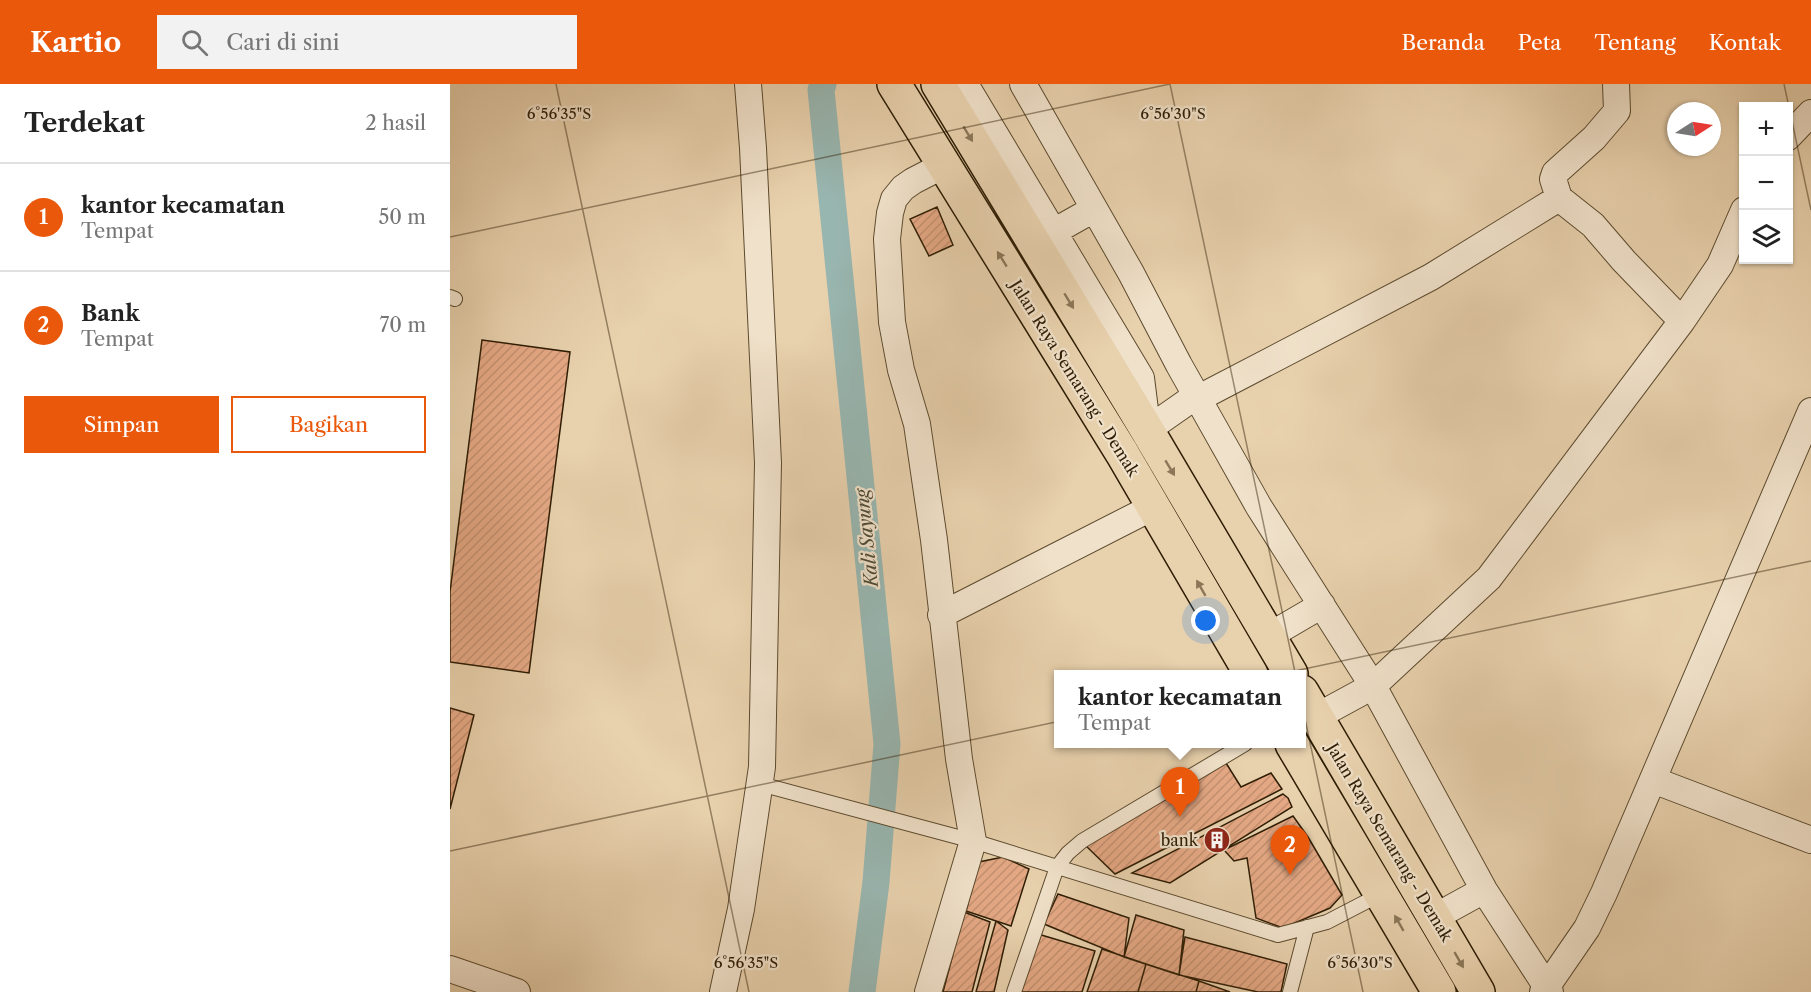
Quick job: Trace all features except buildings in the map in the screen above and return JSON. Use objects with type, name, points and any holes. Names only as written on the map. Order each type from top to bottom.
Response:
[{"type":"highway","name":"Jalan Raya Semarang - Demak","points":[[938,84],[1023,202],[1151,426],[1275,632],[1289,670]]},
{"type":"highway","name":"Jalan Raya Semarang - Demak","points":[[896,87],[1153,507],[1248,670]]},
{"type":"highway","name":"Jalan Raya Semarang - Demak","points":[[1316,706],[1441,914],[1478,992]]},
{"type":"highway","name":"Jalan Raya Semarang - Demak","points":[[1294,748],[1439,992]]},
{"type":"street","points":[[723,992],[741,909],[762,767],[768,463],[748,84]]},
{"type":"street","points":[[964,84],[1023,202],[1075,220],[1131,273],[1195,399],[1316,608],[1367,689],[1478,893],[1546,990],[1587,928],[1804,447],[1811,411]]},
{"type":"street","points":[[1023,84],[1075,220],[1142,378],[1151,426],[1195,399],[1431,277],[1559,198]]},
{"type":"street","points":[[1616,84],[1617,111],[1594,138],[1555,173],[1553,179],[1559,198],[1593,225],[1682,321]]},
{"type":"street","points":[[1793,132],[1811,113]]},
{"type":"street","points":[[928,992],[973,841],[959,759],[934,540],[917,424],[892,322],[887,239],[894,198],[913,181],[944,165]]},
{"type":"street","points":[[1316,706],[1367,689],[1489,578],[1682,321],[1720,266],[1739,220]]},
{"type":"street","points":[[941,615],[1153,507]]},
{"type":"street","points":[[1275,632],[1316,608]]},
{"type":"street","points":[[1653,780],[1811,840]]},
{"type":"street","points":[[1441,914],[1478,893]]},
{"type":"street","points":[[450,969],[517,992]]},
{"type":"lane","points":[[1014,992],[1057,867],[1082,841],[1238,748]]},
{"type":"lane","points":[[759,784],[973,841],[1278,935],[1327,922],[1382,894]]},
{"type":"lane","points":[[1290,992],[1307,927]]},
{"type":"waterway","name":"Kali Sayung","points":[[823,84],[821,90],[887,744],[876,882],[862,992]]},
{"type":"place","name":"kantor kecamatan","points":[[1180,817]]},
{"type":"place","name":"bank","points":[[1217,840]]},
{"type":"place","name":"Bank","points":[[1290,875]]}]
